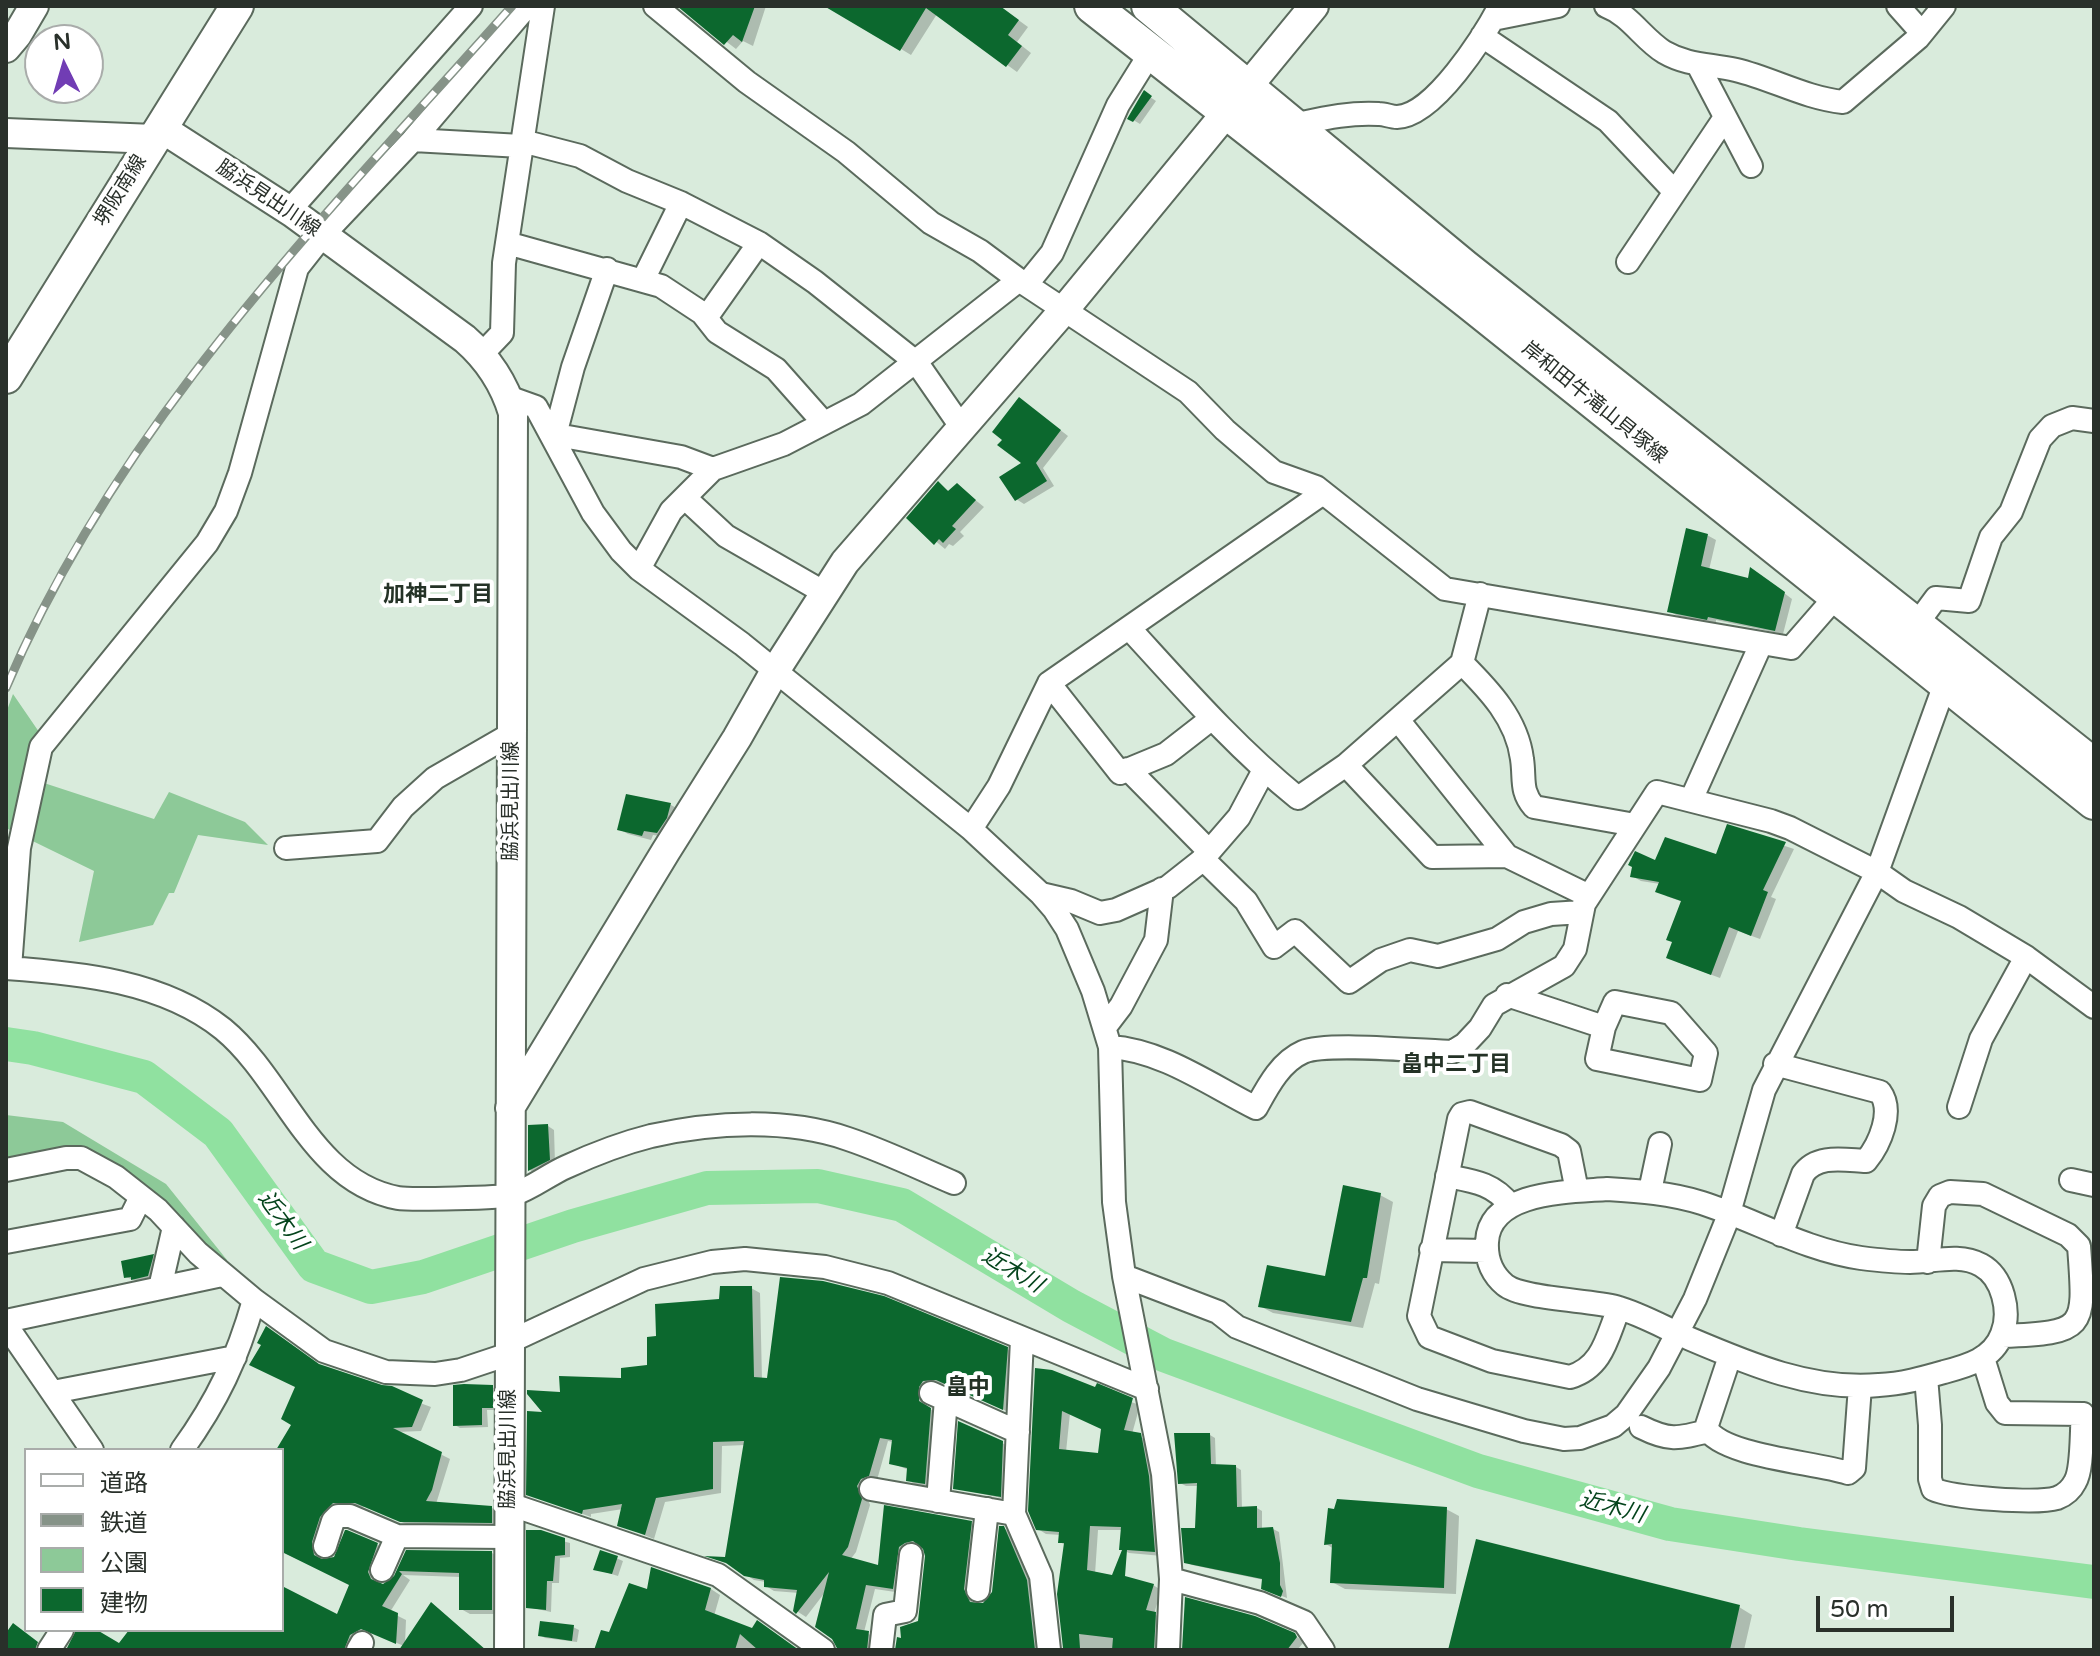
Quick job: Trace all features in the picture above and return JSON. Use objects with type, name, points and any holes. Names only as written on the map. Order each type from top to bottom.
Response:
[{"type":"main road","name":"堺阪南線","points":[[6,377],[237,6]]},
{"type":"main road","name":"岸和田牛滝山貝塚線","points":[[1092,6],[1469,302],[1845,587],[1916,625],[2090,776]]},
{"type":"main road","name":"岸和田牛滝山貝塚線","points":[[1160,10],[1248,88],[1845,587],[1945,684],[2090,776]]},
{"type":"street","points":[[6,48],[34,6]]},
{"type":"street","points":[[289,211],[471,6]]},
{"type":"street","points":[[527,6],[413,140],[323,235],[297,268],[240,473],[226,511],[207,543],[41,747],[19,848],[8,968],[98,978],[154,992],[191,1007],[224,1030],[247,1053],[331,1164],[351,1178],[398,1198],[510,1196],[567,1166],[650,1137],[729,1125],[792,1126],[846,1138],[954,1183]]},
{"type":"street","points":[[482,354],[502,333],[507,243],[543,6]]},
{"type":"street","points":[[655,6],[747,82],[846,152],[931,223],[980,251],[1022,283],[1188,392],[1225,430],[1274,472],[1316,487],[1445,589],[1791,648],[1845,587]]},
{"type":"street","points":[[510,1108],[775,671],[845,562],[1064,310],[1314,6]]},
{"type":"street","points":[[1293,125],[1339,115],[1399,117],[1416,110],[1457,72],[1492,20],[1558,6]]},
{"type":"street","points":[[1606,6],[1618,10],[1662,51],[1698,65],[1736,70],[1818,99],[1843,102],[1922,33],[1944,6]]},
{"type":"street","points":[[1898,6],[1922,33]]},
{"type":"street","points":[[1492,20],[1608,121],[1674,191]]},
{"type":"street","points":[[639,569],[671,511],[713,469],[784,444],[861,404],[1022,283],[1052,253],[1118,105],[1151,52]]},
{"type":"street","points":[[1698,65],[1751,166]]},
{"type":"street","points":[[1628,262],[1724,119]]},
{"type":"street","points":[[6,133],[157,133]]},
{"type":"street","name":"脇浜見出川線","points":[[157,133],[289,211],[482,354],[508,397],[513,413],[509,1650]]},
{"type":"street","points":[[413,140],[521,144],[580,156],[759,243],[815,282],[917,363],[962,428]]},
{"type":"street","points":[[643,280],[681,203]]},
{"type":"street","points":[[507,243],[661,286],[706,318],[717,332],[776,369],[823,422]]},
{"type":"street","points":[[706,318],[759,243]]},
{"type":"street","points":[[553,434],[607,269]]},
{"type":"street","points":[[508,397],[536,407],[593,513],[616,545],[639,569],[775,671],[971,829],[1041,894],[1067,929],[1108,1037],[1114,1202],[1163,1474],[1171,1579],[1168,1650]]},
{"type":"street","points":[[1916,625],[1936,598],[1969,601],[1991,537],[2011,512],[2040,439],[2052,426],[2072,418],[2094,421]]},
{"type":"street","points":[[553,434],[681,457],[713,469]]},
{"type":"street","points":[[971,829],[999,786],[1049,683],[1323,493]]},
{"type":"street","points":[[685,498],[726,536],[825,593]]},
{"type":"street","points":[[1129,628],[1211,719],[1298,798],[1346,765],[1462,663],[1480,594]]},
{"type":"street","points":[[1691,800],[1761,644]]},
{"type":"street","points":[[1462,663],[1496,697],[1512,725],[1522,758],[1525,796],[1534,807],[1635,825]]},
{"type":"street","points":[[1049,683],[1120,773],[1166,754],[1211,719]]},
{"type":"street","points":[[1126,1281],[1218,1312],[1237,1327],[1470,1417],[1564,1439],[1580,1438],[1613,1426],[1626,1415],[1659,1368],[1695,1299],[1729,1213],[1764,1090],[1877,872],[1945,684]]},
{"type":"street","points":[[1398,720],[1507,856],[1586,904]]},
{"type":"street","points":[[286,848],[377,841],[403,807],[435,778],[513,733]]},
{"type":"street","points":[[1346,765],[1432,857],[1507,856]]},
{"type":"street","points":[[1128,769],[1246,901],[1274,947],[1295,931],[1349,982],[1381,960],[1410,950],[1438,956],[1497,939],[1524,922],[1586,904]]},
{"type":"street","points":[[1041,894],[1071,901],[1100,913],[1116,910],[1162,889],[1206,855],[1239,817],[1264,770]]},
{"type":"street","points":[[1108,1037],[1175,1066],[1256,1108],[1273,1079],[1302,1052],[1340,1049],[1452,1052],[1465,1044],[1480,1028],[1494,1005],[1507,995],[1564,966],[1578,941],[1586,904],[1657,792],[1790,828],[1877,872],[1904,891],[1959,917],[2026,957],[2094,1007]]},
{"type":"street","points":[[1108,1037],[1156,940],[1162,889]]},
{"type":"street","points":[[1959,1107],[1981,1039],[2026,957]]},
{"type":"street","points":[[1507,995],[1604,1027]]},
{"type":"street","points":[[1615,1002],[1671,1013],[1706,1053],[1700,1080],[1597,1059],[1604,1027],[1615,1002]]},
{"type":"street","points":[[1775,1064],[1880,1092],[1887,1108],[1874,1152],[1866,1161],[1819,1160],[1809,1165],[1781,1235]]},
{"type":"street","points":[[1577,1191],[1569,1151],[1561,1145],[1470,1112],[1462,1114],[1419,1316],[1424,1330],[1429,1337],[1492,1361],[1570,1377],[1580,1374],[1598,1360],[1619,1308]]},
{"type":"street","points":[[1650,1191],[1660,1144]]},
{"type":"street","points":[[6,1170],[81,1158],[116,1177],[174,1227],[222,1275],[324,1351],[386,1372],[435,1374],[461,1370],[644,1279],[712,1262],[745,1259],[825,1267],[888,1283],[1146,1386]]},
{"type":"street","points":[[1447,1176],[1489,1185],[1500,1192],[1510,1205]]},
{"type":"street","points":[[2071,1180],[2094,1185]]},
{"type":"street","points":[[1577,1191],[1650,1191],[1681,1197],[1781,1235],[1858,1257],[1928,1262],[1965,1259],[1983,1266],[1994,1277],[2005,1299],[2006,1318],[2002,1336],[1983,1358],[1926,1377],[1860,1386],[1810,1381],[1730,1356],[1619,1308],[1520,1292],[1508,1288],[1495,1276],[1486,1251],[1491,1223],[1510,1205],[1577,1191]]},
{"type":"street","points":[[1928,1262],[1934,1206],[1940,1196],[1950,1192],[1983,1194],[2086,1246],[2081,1310],[2086,1318],[2048,1334],[2002,1336]]},
{"type":"street","points":[[6,1242],[130,1219],[141,1197]]},
{"type":"street","points":[[160,1288],[174,1227]]},
{"type":"street","points":[[1431,1250],[1486,1251]]},
{"type":"street","points":[[91,1448],[8,1332],[160,1288],[222,1275]]},
{"type":"street","points":[[183,1448],[215,1401],[235,1357],[254,1300]]},
{"type":"street","points":[[1022,1339],[1014,1514],[1041,1576],[1049,1650]]},
{"type":"street","points":[[1730,1356],[1707,1422],[1708,1431],[1711,1436],[1727,1444],[1754,1453],[1848,1473],[1854,1468],[1860,1386]]},
{"type":"street","points":[[53,1392],[235,1357]]},
{"type":"street","points":[[1926,1377],[1933,1489],[1946,1495],[1989,1499],[2054,1499],[2067,1493],[2077,1479],[2083,1414],[2005,1413],[1997,1403],[1983,1358]]},
{"type":"street","points":[[938,1501],[938,1396],[1018,1432]]},
{"type":"street","points":[[1641,1427],[1662,1438],[1674,1439],[1708,1431]]},
{"type":"street","points":[[871,1489],[1014,1514]]},
{"type":"street","points":[[509,1504],[718,1575],[823,1650]]},
{"type":"street","points":[[978,1590],[987,1509]]},
{"type":"street","points":[[325,1546],[333,1521],[338,1516],[350,1516],[397,1536],[508,1537]]},
{"type":"street","points":[[382,1570],[397,1536]]},
{"type":"street","points":[[881,1650],[885,1615],[913,1612],[911,1555]]},
{"type":"street","points":[[1171,1579],[1260,1603],[1304,1622],[1323,1650]]},
{"type":"street","points":[[49,1650],[61,1632]]},
{"type":"green space","points":[[13,694],[50,748],[44,783],[154,819],[169,792],[245,822],[268,845],[198,835],[174,893],[169,893],[153,925],[79,942],[94,871],[6,828],[6,713]]},
{"type":"green space","points":[[6,1115],[63,1122],[166,1184],[227,1260],[223,1272],[93,1159],[6,1164]]},
{"type":"building","points":[[677,6],[755,6],[742,42],[733,35],[724,45]]},
{"type":"building","points":[[824,6],[1000,6],[1019,20],[1008,35],[1022,46],[1006,67],[926,8],[900,51]]},
{"type":"building","points":[[1144,90],[1152,96],[1133,122],[1127,119]]},
{"type":"building","points":[[1019,397],[1061,430],[1036,463],[1047,481],[1015,501],[999,477],[1021,463],[997,445],[1002,440],[992,432]]},
{"type":"building","points":[[938,481],[948,491],[957,483],[976,500],[952,526],[956,529],[943,543],[939,539],[934,545],[906,518]]},
{"type":"building","points":[[1686,528],[1708,534],[1701,566],[1748,578],[1750,567],[1785,592],[1775,631],[1667,612]]},
{"type":"building","points":[[626,794],[671,803],[667,818],[657,833],[644,831],[642,836],[617,830]]},
{"type":"building","points":[[1727,824],[1786,842],[1763,890],[1768,892],[1751,936],[1729,927],[1711,975],[1666,958],[1672,942],[1666,940],[1681,901],[1655,892],[1659,882],[1630,877],[1632,867],[1628,865],[1635,851],[1655,860],[1665,837],[1716,854]]},
{"type":"building","points":[[548,1124],[550,1160],[528,1171],[528,1125]]},
{"type":"building","points":[[1343,1185],[1381,1193],[1367,1278],[1363,1278],[1351,1322],[1258,1307],[1267,1265],[1325,1276]]},
{"type":"building","points":[[154,1254],[148,1276],[131,1280],[131,1277],[124,1278],[121,1261]]},
{"type":"building","points":[[780,1277],[823,1281],[884,1296],[1008,1347],[1003,1410],[936,1380],[923,1381],[919,1387],[919,1401],[931,1408],[925,1484],[906,1481],[907,1468],[889,1464],[892,1440],[880,1438],[869,1476],[861,1479],[857,1486],[862,1499],[848,1547],[842,1555],[878,1565],[884,1505],[972,1521],[964,1589],[970,1602],[983,1603],[992,1592],[999,1526],[1004,1526],[1027,1580],[1035,1650],[895,1650],[897,1637],[901,1638],[900,1627],[918,1621],[925,1556],[923,1549],[913,1541],[899,1547],[893,1589],[866,1585],[856,1629],[869,1631],[867,1650],[838,1650],[832,1639],[815,1627],[829,1572],[796,1614],[793,1611],[797,1590],[764,1587],[764,1580],[744,1576],[726,1563],[704,1556],[725,1557],[744,1441],[713,1442],[713,1489],[656,1498],[645,1535],[617,1526],[622,1504],[583,1510],[582,1514],[526,1495],[527,1411],[542,1412],[527,1390],[560,1392],[559,1376],[621,1378],[621,1368],[647,1365],[647,1337],[656,1336],[655,1304],[719,1299],[720,1286],[752,1286],[754,1377],[767,1378]]},
{"type":"building","points":[[266,1326],[319,1364],[392,1386],[423,1400],[412,1427],[393,1428],[442,1452],[426,1501],[492,1506],[492,1523],[400,1522],[355,1503],[333,1503],[320,1517],[312,1542],[314,1555],[322,1559],[334,1557],[345,1530],[378,1543],[368,1572],[371,1579],[383,1584],[394,1576],[406,1550],[492,1551],[492,1610],[459,1610],[459,1573],[399,1571],[402,1574],[382,1606],[398,1613],[396,1644],[361,1629],[350,1635],[344,1650],[66,1650],[75,1632],[100,1632],[119,1643],[127,1632],[284,1632],[284,1587],[337,1614],[349,1585],[284,1553],[284,1448],[277,1448],[291,1425],[281,1419],[295,1387],[249,1365],[261,1345],[257,1343]]},
{"type":"building","points":[[1035,1368],[1052,1370],[1095,1387],[1097,1383],[1133,1398],[1124,1430],[1141,1433],[1149,1476],[1155,1552],[1127,1550],[1125,1576],[1154,1584],[1146,1610],[1156,1612],[1154,1650],[1112,1650],[1113,1638],[1079,1634],[1080,1648],[1063,1648],[1057,1594],[1064,1543],[1058,1543],[1059,1532],[1036,1530],[1028,1511]],"holes":[[[1062,1411],[1101,1429],[1098,1453],[1059,1449]],[[1090,1526],[1121,1527],[1119,1550],[1122,1550],[1112,1575],[1087,1570]]]},
{"type":"building","points":[[453,1385],[493,1385],[493,1408],[482,1408],[482,1425],[453,1426]]},
{"type":"building","points":[[958,1421],[1003,1441],[1001,1497],[953,1489]]},
{"type":"building","points":[[1174,1433],[1210,1433],[1211,1464],[1236,1465],[1237,1507],[1257,1506],[1257,1528],[1273,1527],[1280,1563],[1281,1597],[1261,1589],[1262,1579],[1184,1563],[1181,1528],[1195,1528],[1197,1483],[1178,1484]]},
{"type":"building","points":[[1337,1499],[1447,1507],[1444,1588],[1330,1583],[1332,1544],[1324,1545],[1328,1508],[1334,1509]]},
{"type":"building","points":[[526,1530],[541,1530],[565,1538],[565,1555],[555,1556],[553,1581],[547,1581],[546,1610],[526,1608]]},
{"type":"building","points":[[1476,1539],[1740,1605],[1730,1650],[1448,1650]]},
{"type":"building","points":[[600,1550],[618,1556],[612,1574],[593,1570]]},
{"type":"building","points":[[651,1567],[711,1588],[705,1610],[752,1628],[757,1620],[799,1650],[758,1650],[740,1634],[735,1650],[594,1650],[601,1630],[609,1632],[629,1583],[647,1589]]},
{"type":"building","points":[[1185,1597],[1255,1616],[1295,1633],[1297,1637],[1287,1650],[1182,1650]]},
{"type":"building","points":[[431,1602],[486,1650],[399,1650]]},
{"type":"building","points":[[540,1621],[574,1625],[572,1641],[538,1636]]},
{"type":"building","points":[[13,1623],[38,1642],[35,1650],[6,1650],[6,1633]]},
{"type":"waterway","name":"近木川","points":[[6,1044],[144,1077],[218,1133],[314,1266],[371,1287],[423,1277],[573,1226],[707,1188],[818,1186],[902,1205],[1071,1306],[1164,1355],[1478,1471],[1670,1524],[2094,1582]]},
{"type":"railway","points":[[6,688],[52,591],[106,499],[166,411],[230,327],[299,245],[512,6]]},
{"type":"district","name":"加神二丁目","points":[[438,595]]},
{"type":"district","name":"畠中二丁目","points":[[1456,1065]]},
{"type":"district","name":"畠中","points":[[968,1388]]}]
